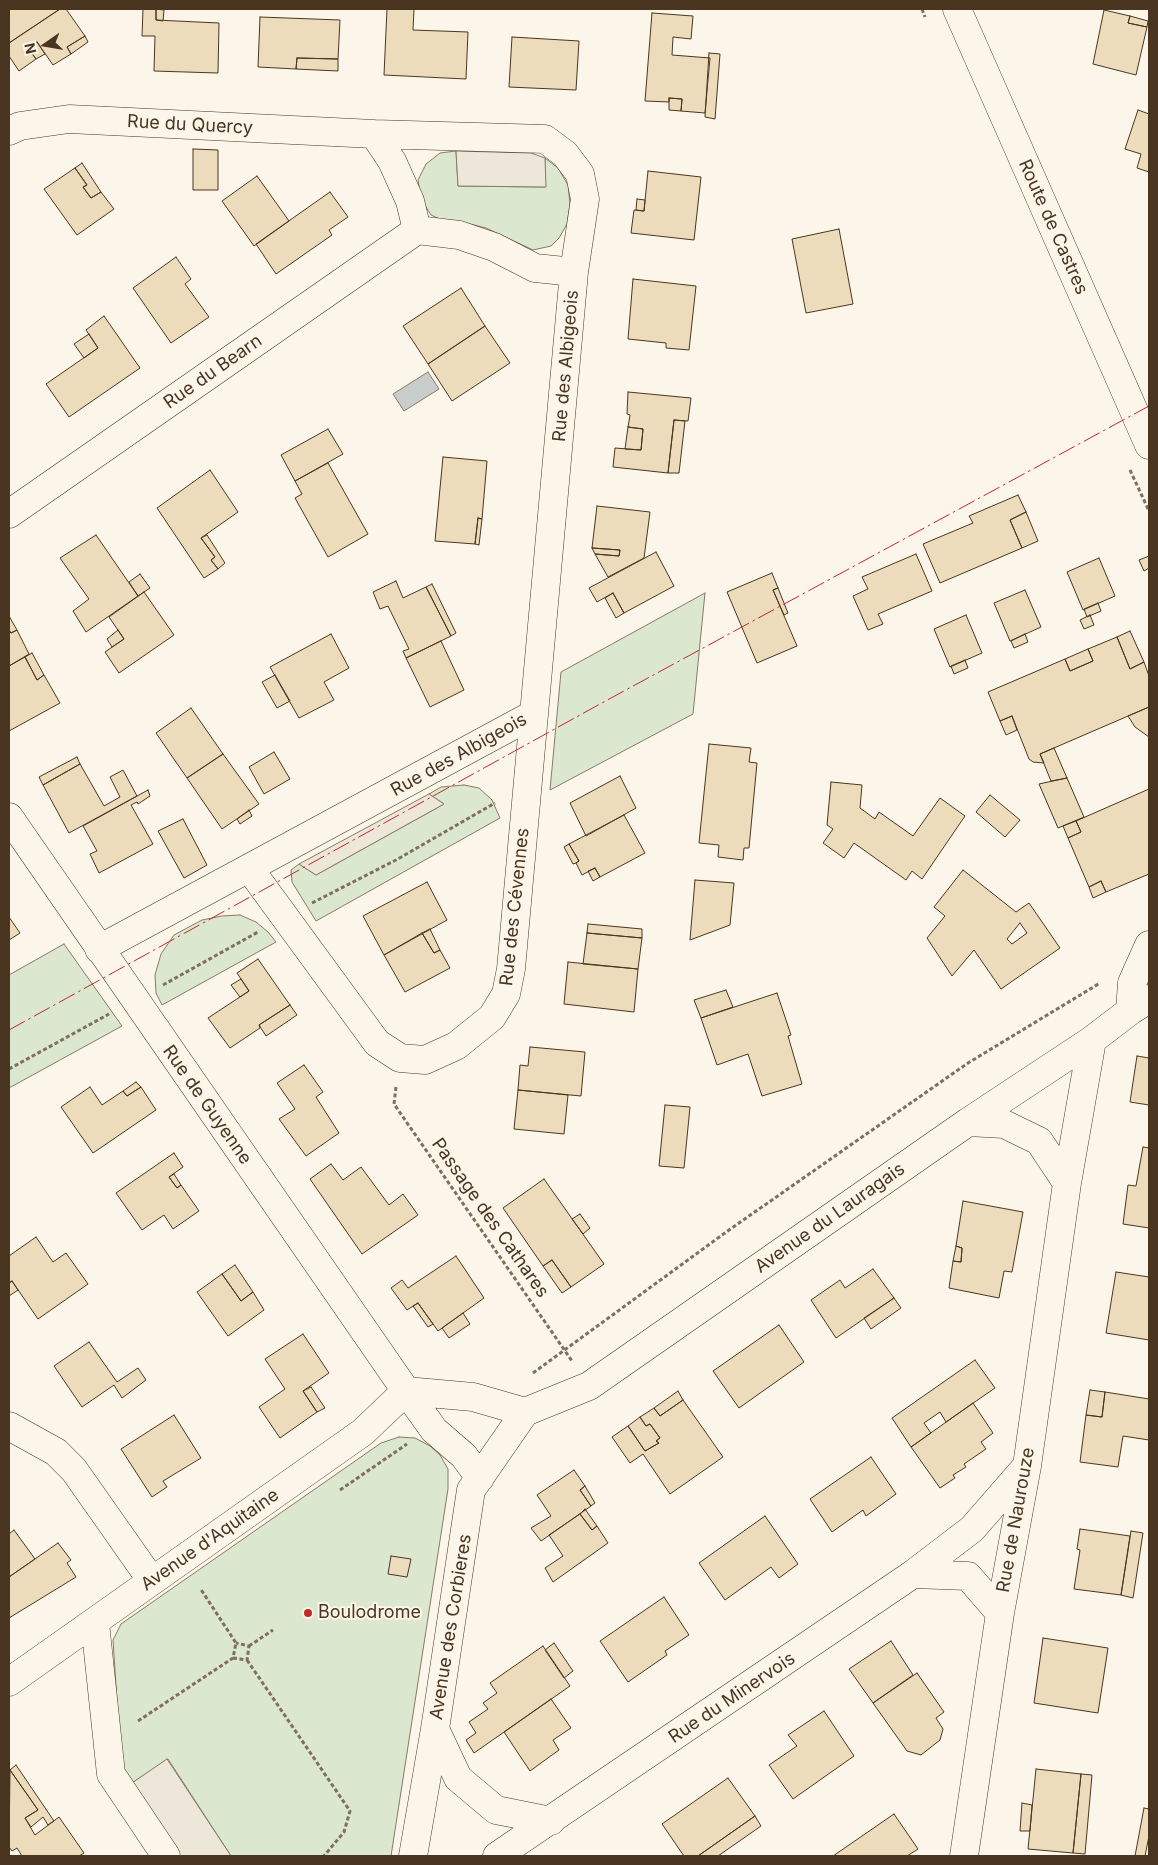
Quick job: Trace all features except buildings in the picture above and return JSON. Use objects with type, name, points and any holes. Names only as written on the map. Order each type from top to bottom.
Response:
[{"type":"street","name":"Route de Castres","points":[[957,9],[1149,445]]},
{"type":"street","name":"Rue du Quercy","points":[[9,131],[20,126],[69,119],[374,134],[545,139],[565,154],[580,174],[585,199],[574,272]]},
{"type":"street","points":[[374,134],[392,161],[410,202],[417,230],[459,235],[494,247],[534,268],[574,272]]},
{"type":"street","name":"Rue du Bearn","points":[[9,514],[417,230]]},
{"type":"street","name":"Rue des Albigeois","points":[[99,949],[534,714],[574,272]]},
{"type":"street","name":"Rue des Cévennes","points":[[250,868],[377,1043],[400,1058],[425,1060],[456,1046],[492,1017],[506,994],[534,714]]},
{"type":"street","name":"Rue de Guyenne","points":[[9,817],[406,1391],[434,1430],[464,1456],[480,1478]]},
{"type":"street","name":"Avenue du Lauragais","points":[[524,1412],[589,1386],[968,1122],[1092,1040],[1139,1005],[1132,983],[1149,945]]},
{"type":"street","name":"Rue de Naurouze","points":[[964,1856],[1000,1613],[1026,1466],[1067,1183],[1092,1040]]},
{"type":"street","points":[[968,1122],[1004,1124],[1039,1141],[1067,1183]]},
{"type":"street","points":[[406,1391],[473,1397],[524,1412]]},
{"type":"street","name":"Avenue d'Aquitaine","points":[[9,1682],[364,1432],[406,1391]]},
{"type":"street","name":"Avenue des Corbieres","points":[[413,1856],[435,1729],[471,1490],[524,1412]]},
{"type":"street","points":[[9,1426],[56,1452],[74,1470],[152,1581]]},
{"type":"street","name":"Rue du Minervois","points":[[497,1856],[913,1574],[972,1529],[1026,1466]]},
{"type":"street","points":[[913,1574],[968,1576],[1000,1613]]},
{"type":"street","points":[[95,1623],[111,1774],[166,1856]]},
{"type":"street","points":[[435,1729],[458,1778],[496,1810],[551,1821]]},
{"type":"path","points":[[9,1069],[285,917],[396,860],[499,801],[526,800]]},
{"type":"path","points":[[529,1376],[729,1230],[968,1063],[1105,980]]},
{"type":"path","name":"Passage des Cathares","points":[[400,1058],[394,1104],[589,1386]]},
{"type":"path","points":[[200,1588],[236,1643],[249,1646],[273,1630]]},
{"type":"path","points":[[233,1658],[236,1643]]},
{"type":"path","points":[[249,1646],[247,1660],[350,1811],[344,1832],[324,1856]]},
{"type":"path","points":[[130,1726],[233,1658],[247,1660]]},
{"type":"green space","points":[[456,151],[458,186],[545,187],[545,158],[558,168],[568,185],[570,204],[567,224],[559,238],[551,246],[533,250],[486,228],[466,223],[446,222],[431,215],[421,199],[418,180],[426,164],[440,153]]},
{"type":"green space","points":[[705,593],[693,714],[550,790],[561,672]]},
{"type":"green space","points":[[464,785],[479,788],[492,800],[500,818],[316,921],[292,882],[291,870],[299,864],[316,875],[444,804],[429,794],[441,787]]},
{"type":"green space","points":[[240,915],[256,922],[276,942],[162,1005],[156,993],[155,975],[161,954],[174,935],[202,920]]},
{"type":"green space","points":[[64,944],[122,1026],[9,1088],[9,975]]},
{"type":"green space","points":[[399,1437],[415,1438],[430,1446],[440,1455],[448,1469],[448,1489],[391,1856],[231,1856],[168,1759],[132,1783],[121,1763],[113,1640],[121,1624],[381,1443]]},
{"type":"shaded area","points":[[456,151],[531,153],[545,158],[546,187],[458,186]]},
{"type":"shaded area","points":[[428,372],[439,389],[404,411],[393,394]]},
{"type":"shaded area","points":[[429,794],[444,804],[316,875],[299,864]]},
{"type":"shaded area","points":[[167,1759],[231,1856],[180,1856],[132,1783]]},
{"type":"power","points":[[9,1030],[600,704],[1149,406]]},
{"type":"place","name":"Boulodrome","points":[[308,1613]]}]
